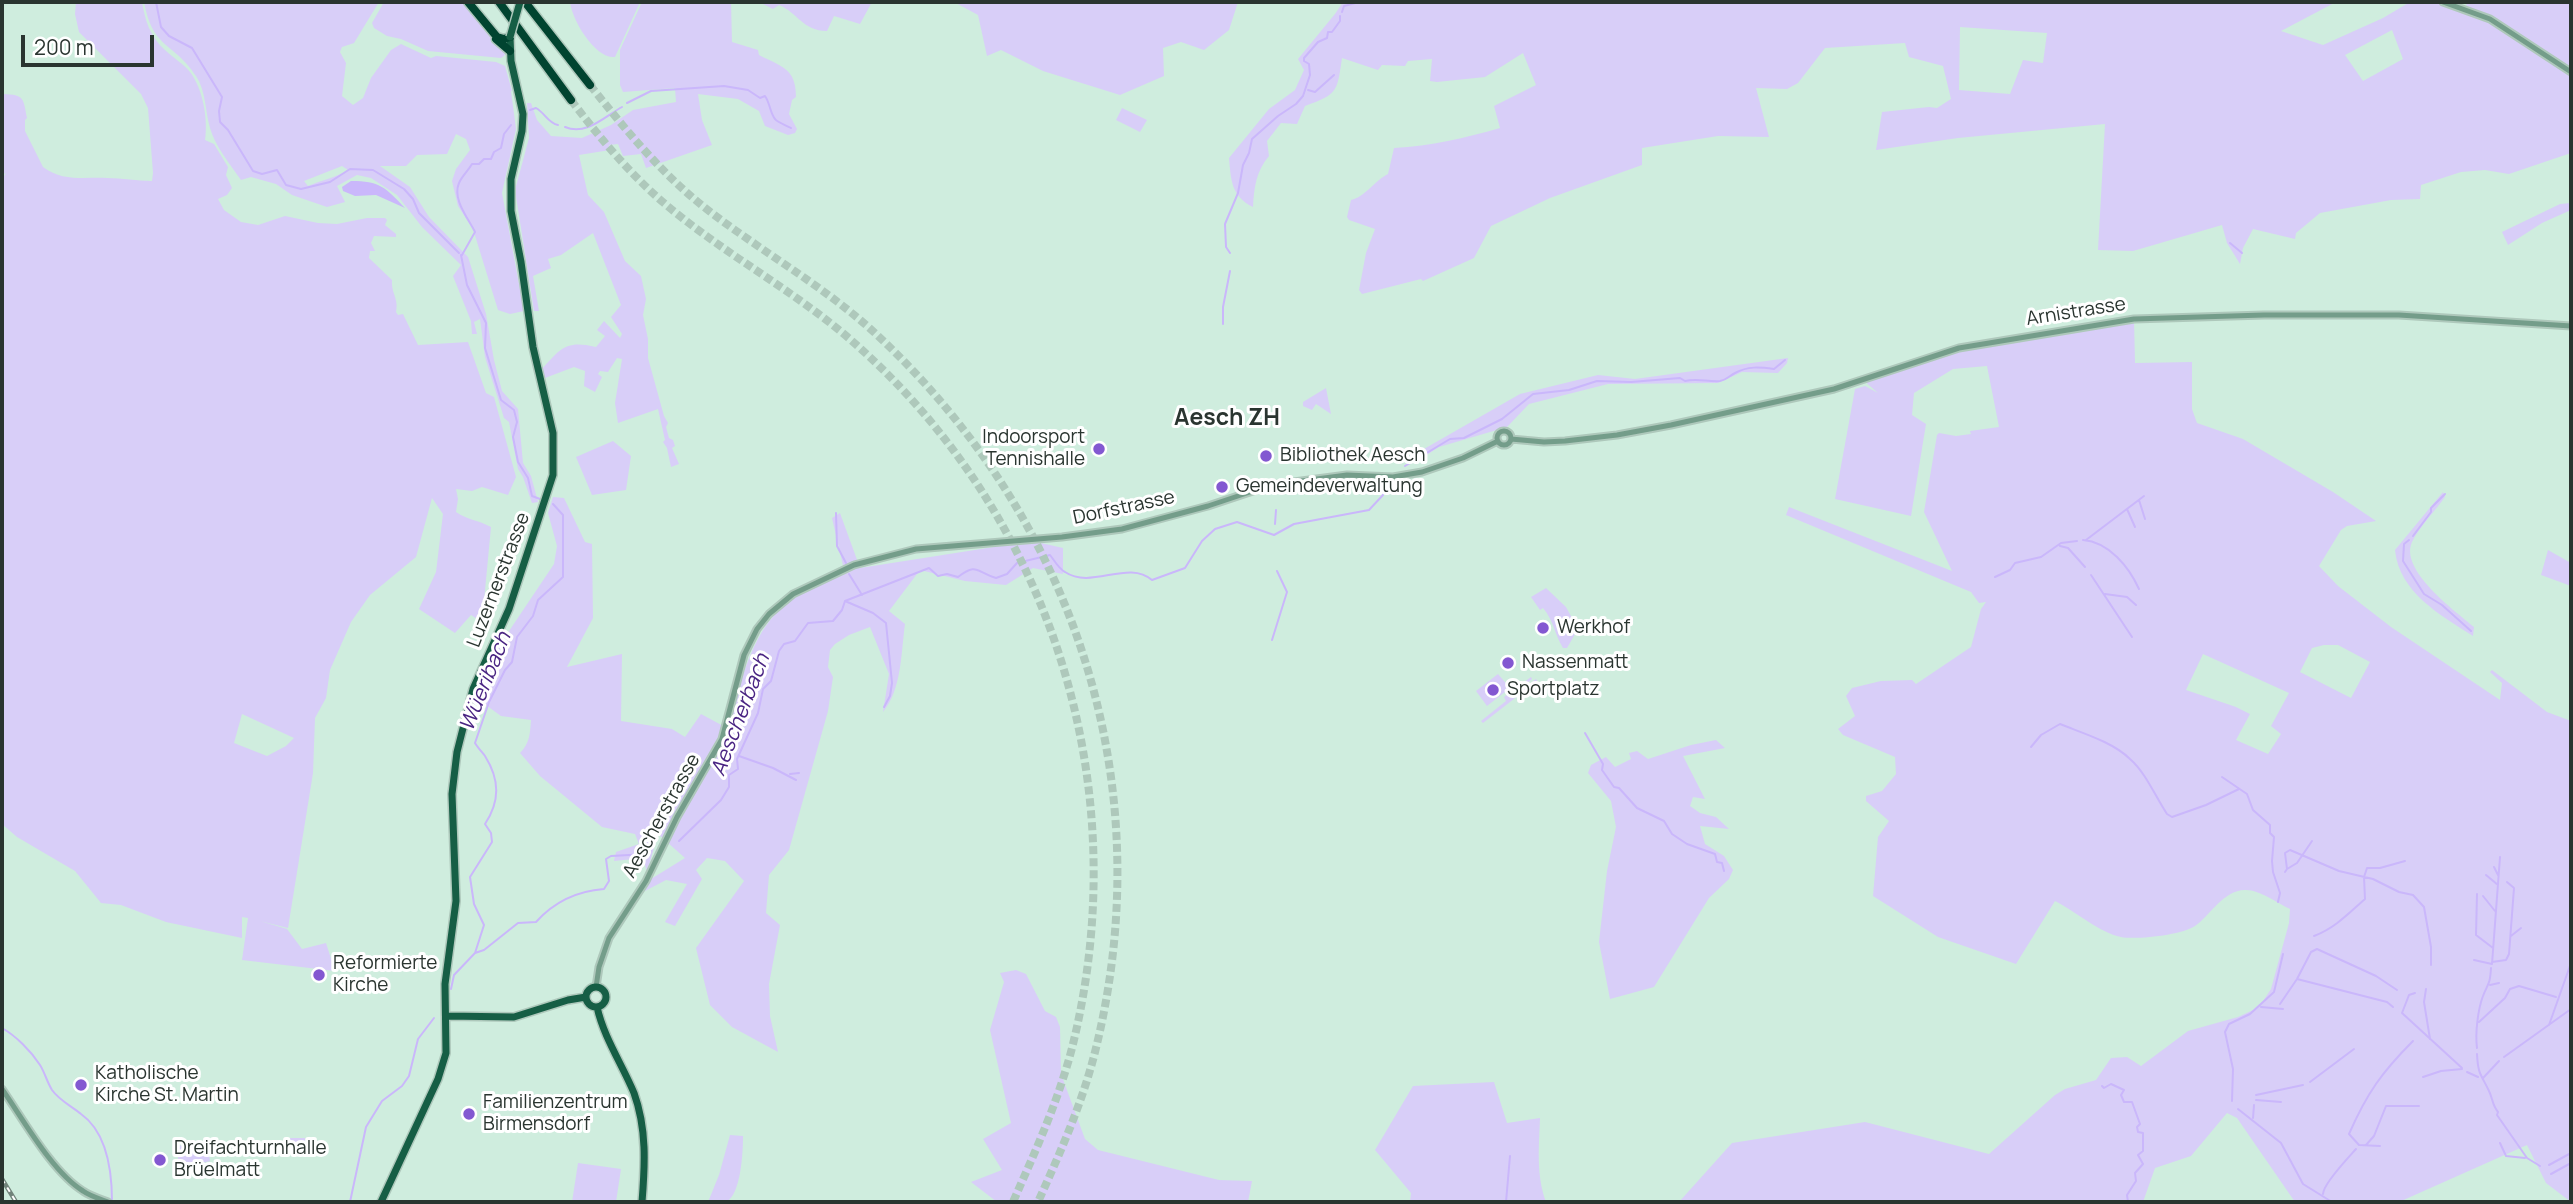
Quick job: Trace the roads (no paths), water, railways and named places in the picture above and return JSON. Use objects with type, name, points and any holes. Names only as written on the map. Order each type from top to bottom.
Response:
[{"type":"highway","points":[[468,2],[500,38],[510,37]]},
{"type":"highway","points":[[493,2],[537,54]]},
{"type":"highway","points":[[499,2],[571,100]]},
{"type":"highway","points":[[522,2],[590,85]]},
{"type":"highway","points":[[489,28],[494,37],[510,51]]},
{"type":"main road","name":"Luzernerstrasse","points":[[381,1202],[442,1070],[447,1046],[447,962],[456,901],[452,794],[455,763],[473,689],[509,610],[550,491],[554,451],[533,347],[511,211],[511,180],[523,114],[510,51],[510,37],[522,2]]},
{"type":"main road","points":[[596,987],[603,990],[606,998],[604,1003],[597,1007],[589,1005],[586,998],[589,990],[596,987]]},
{"type":"main road","points":[[447,1016],[514,1017],[568,1000],[586,998]]},
{"type":"main road","points":[[597,1007],[604,1031],[634,1093],[642,1121],[645,1164],[642,1202]]},
{"type":"street","points":[[2443,2],[2490,19],[2571,72]]},
{"type":"street","name":"Arnistrasse","points":[[1511,439],[1544,442],[1617,435],[1834,389],[1959,348],[2110,322],[2175,317],[2326,314],[2399,315],[2571,326]]},
{"type":"street","points":[[1503,432],[1508,433],[1511,439],[1505,445],[1498,441],[1498,435],[1503,432]]},
{"type":"street","name":"Dorfstrasse","points":[[744,655],[757,629],[769,614],[793,594],[881,556],[935,546],[1062,537],[1122,529],[1271,485],[1348,475],[1393,477],[1422,472],[1463,458],[1498,441]]},
{"type":"street","name":"Aescherstrasse","points":[[596,987],[598,967],[609,938],[646,881],[677,817],[722,739],[744,655]]},
{"type":"street","points":[[2,1089],[47,1154],[69,1178],[82,1190],[108,1202]]},
{"type":"waterway","name":"Wüeribach","points":[[156,2],[161,27],[169,36],[192,48],[222,97],[220,122],[228,130],[253,171],[262,174],[277,170],[286,185],[301,189],[330,182],[350,169],[373,170],[404,189],[413,199],[419,213],[459,253]]},
{"type":"waterway","points":[[1342,12],[1344,6],[1359,2]]},
{"type":"waterway","points":[[1230,253],[1226,247],[1225,224],[1238,193],[1243,165],[1252,139],[1303,96],[1310,75],[1309,64],[1304,58],[1318,42],[1327,38],[1328,32],[1332,32],[1340,21],[1340,16]]},
{"type":"waterway","points":[[1308,90],[1315,92],[1334,75]]},
{"type":"waterway","points":[[627,103],[651,91],[724,86],[748,90],[760,98],[765,96],[775,119],[791,128]]},
{"type":"waterway","points":[[565,127],[588,127],[622,107]]},
{"type":"waterway","points":[[530,110],[536,108],[558,125]]},
{"type":"waterway","points":[[462,255],[475,232],[459,202],[459,183],[472,164],[491,159],[494,152],[501,148],[504,134],[511,125]]},
{"type":"waterway","points":[[2230,243],[2242,253]]},
{"type":"waterway","name":"Wüeribach","points":[[461,255],[467,285],[486,323],[485,348],[501,400],[514,410],[517,422],[513,437],[518,462],[528,478],[532,496],[540,499]]},
{"type":"waterway","points":[[1223,324],[1223,307],[1230,271]]},
{"type":"waterway","name":"Aescherbach","points":[[1405,466],[1450,439],[1464,438],[1502,419],[1533,394],[1569,390],[1597,381],[1631,382],[1680,378],[1685,381],[1720,381],[1744,369],[1774,369],[1785,360]]},
{"type":"waterway","name":"Aescherbach","points":[[679,841],[721,800],[729,787],[729,775],[738,769],[737,759],[758,713],[763,689],[771,681],[779,651],[784,644],[795,641],[808,623],[833,621],[845,601],[929,568],[938,576],[947,574],[958,577],[973,569],[996,578],[1007,574],[1017,563],[1050,555],[1063,571],[1076,577],[1132,572],[1152,580],[1185,568],[1202,541],[1215,529],[1237,522],[1274,535],[1294,524],[1369,510],[1383,495],[1385,484]]},
{"type":"waterway","points":[[2413,536],[2431,512],[2431,508],[2445,494]]},
{"type":"waterway","points":[[2086,540],[2144,496]]},
{"type":"waterway","points":[[2139,500],[2145,519]]},
{"type":"waterway","name":"Wüeribach","points":[[451,989],[454,975],[475,953],[484,925],[474,904],[470,877],[492,842],[491,833],[485,824],[496,799],[496,782],[490,765],[475,743],[489,702],[512,662],[517,637],[533,616],[538,600],[563,577],[563,515],[553,504]]},
{"type":"waterway","points":[[2127,509],[2135,527]]},
{"type":"waterway","points":[[1275,524],[1276,510]]},
{"type":"waterway","points":[[836,513],[837,546],[846,563]]},
{"type":"waterway","points":[[2083,540],[2101,545],[2117,557],[2130,572],[2139,589]]},
{"type":"waterway","points":[[2409,540],[2404,544],[2403,561],[2424,594],[2442,605],[2471,631]]},
{"type":"waterway","points":[[1995,577],[2010,570],[2015,563],[2041,557],[2061,543],[2077,541]]},
{"type":"waterway","points":[[2060,546],[2068,548],[2085,567]]},
{"type":"waterway","points":[[1272,640],[1287,592],[1277,571]]},
{"type":"waterway","points":[[849,574],[862,595]]},
{"type":"waterway","points":[[2091,575],[2132,637]]},
{"type":"waterway","points":[[2105,594],[2127,597],[2136,605]]},
{"type":"waterway","points":[[845,601],[873,613],[886,623],[892,683],[890,696],[884,707]]},
{"type":"waterway","points":[[2031,747],[2041,735],[2060,724],[2106,743],[2136,765],[2167,814],[2172,817],[2239,789]]},
{"type":"waterway","points":[[1585,733],[1603,764],[1602,770],[1614,787],[1619,788],[1637,808],[1664,821],[1672,834],[1687,844],[1715,854],[1724,871]]},
{"type":"waterway","points":[[739,756],[773,768],[796,780]]},
{"type":"waterway","points":[[790,774],[799,773]]},
{"type":"waterway","points":[[2222,777],[2247,794],[2253,810],[2270,825],[2270,833],[2274,837],[2273,872],[2280,893],[2278,902]]},
{"type":"waterway","points":[[2285,872],[2297,863],[2312,841]]},
{"type":"waterway","points":[[2287,869],[2285,853],[2290,850],[2339,871],[2373,879],[2399,892],[2413,895],[2424,907],[2431,947],[2431,965]]},
{"type":"waterway","name":"Aescherbach","points":[[475,953],[484,950],[518,923],[536,922],[567,899],[604,889],[609,881],[606,859],[611,856],[647,854]]},
{"type":"waterway","points":[[2474,960],[2492,964],[2500,857]]},
{"type":"waterway","points":[[2314,936],[2335,925],[2365,899],[2364,877],[2367,868],[2380,868],[2405,861]]},
{"type":"waterway","points":[[2494,867],[2498,875]]},
{"type":"waterway","points":[[2486,875],[2498,885]]},
{"type":"waterway","points":[[2492,962],[2506,960],[2509,954],[2514,888],[2507,882]]},
{"type":"waterway","points":[[2477,894],[2476,935],[2493,948]]},
{"type":"waterway","points":[[2483,896],[2495,911]]},
{"type":"waterway","points":[[2511,936],[2521,928]]},
{"type":"waterway","points":[[2280,1004],[2311,952],[2317,949],[2376,976],[2397,990]]},
{"type":"waterway","points":[[2232,1101],[2233,1069],[2225,1032],[2229,1024],[2250,1014],[2274,992],[2283,954]]},
{"type":"waterway","points":[[2549,1025],[2571,963]]},
{"type":"waterway","points":[[2477,1048],[2478,1014],[2491,968]]},
{"type":"waterway","points":[[2297,979],[2387,1002],[2393,1007]]},
{"type":"waterway","points":[[2490,985],[2499,983]]},
{"type":"waterway","points":[[2479,1022],[2505,998],[2510,989],[2519,986],[2556,997]]},
{"type":"waterway","points":[[2426,989],[2424,1002],[2430,1039]]},
{"type":"waterway","points":[[2415,993],[2409,995],[2402,1013],[2462,1068]]},
{"type":"waterway","points":[[2261,1007],[2283,1009]]},
{"type":"waterway","points":[[2504,1057],[2571,1009]]},
{"type":"waterway","name":"Wüeribach","points":[[350,1202],[366,1127],[382,1101],[402,1086],[409,1076],[418,1039],[434,1018]]},
{"type":"waterway","points":[[2,1028],[32,1054],[55,1094],[90,1122],[97,1132],[107,1154],[112,1202]]},
{"type":"waterway","points":[[2380,1146],[2359,1145],[2349,1134],[2376,1084],[2413,1041]]},
{"type":"waterway","points":[[2310,1082],[2354,1049]]},
{"type":"waterway","points":[[2477,1054],[2479,1070],[2497,1115],[2527,1158],[2540,1166]]},
{"type":"waterway","points":[[2483,1078],[2499,1061]]},
{"type":"waterway","points":[[2423,1077],[2441,1071],[2462,1069]]},
{"type":"waterway","points":[[2467,1072],[2478,1077]]},
{"type":"waterway","points":[[2102,1086],[2104,1088],[2111,1084],[2124,1090],[2121,1095],[2124,1102],[2132,1102],[2140,1124],[2137,1127],[2138,1132],[2143,1133],[2143,1151],[2138,1155],[2143,1164],[2135,1173],[2136,1181],[2127,1195],[2128,1202]]},
{"type":"waterway","points":[[2256,1095],[2303,1085]]},
{"type":"waterway","points":[[2256,1100],[2281,1102]]},
{"type":"waterway","points":[[2253,1118],[2254,1105]]},
{"type":"waterway","points":[[2366,1145],[2374,1136],[2386,1106],[2419,1106]]},
{"type":"waterway","points":[[2238,1109],[2281,1143],[2303,1184],[2332,1202]]},
{"type":"waterway","points":[[2500,1143],[2506,1156],[2525,1158]]},
{"type":"waterway","points":[[2323,1194],[2331,1178],[2356,1149]]},
{"type":"waterway","points":[[2549,1165],[2571,1153]]},
{"type":"waterway","points":[[1506,1202],[1510,1156]]},
{"type":"waterway","points":[[2551,1174],[2571,1163]]},
{"type":"tunnel","points":[[590,85],[616,118],[688,194],[856,316],[946,407],[1004,487],[1051,573],[1086,663],[1108,757],[1117,853],[1113,952],[1095,1052],[1077,1109],[1038,1202]]},
{"type":"tunnel","points":[[571,100],[615,154],[664,203],[838,329],[929,419],[985,497],[1030,580],[1064,669],[1085,761],[1093,856],[1089,952],[1072,1048],[1053,1107],[1013,1202]]},
{"type":"railway","points":[[2,1179],[16,1202]]},
{"type":"place","name":"Indoorsport Tennishalle","points":[[1099,449]]},
{"type":"place","name":"Bibliothek Aesch","points":[[1266,456]]},
{"type":"place","name":"Gemeindeverwaltung","points":[[1222,487]]},
{"type":"place","name":"Werkhof","points":[[1543,628]]},
{"type":"place","name":"Nassenmatt","points":[[1508,663]]},
{"type":"place","name":"Sportplatz","points":[[1493,690]]},
{"type":"place","name":"Reformierte Kirche","points":[[319,975]]},
{"type":"place","name":"Katholische Kirche St. Martin","points":[[81,1085]]},
{"type":"place","name":"Familienzentrum Birmensdorf","points":[[469,1114]]},
{"type":"place","name":"Dreifachturnhalle Brüelmatt","points":[[160,1160]]},
{"type":"district","name":"Aesch ZH","points":[[1227,419]]}]
